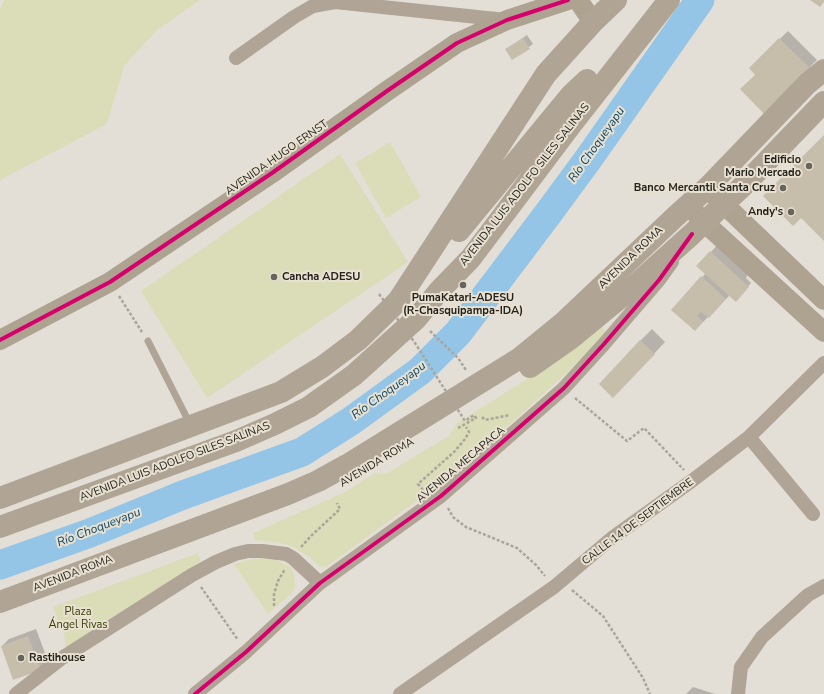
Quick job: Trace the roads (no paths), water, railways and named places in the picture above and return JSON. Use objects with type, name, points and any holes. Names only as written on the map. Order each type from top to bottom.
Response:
[{"type":"main road","points":[[0,498],[281,392],[322,367],[358,340],[546,74],[593,22],[616,0]]},
{"type":"main road","points":[[388,298],[425,275],[482,202],[571,95],[587,80],[651,0]]},
{"type":"main road","name":"AVENIDA LUIS ADOLFO SILES SALINAS","points":[[0,527],[236,441],[309,407],[354,375],[416,319],[439,291],[471,258],[571,125],[669,0]]},
{"type":"main road","name":"AVENIDA ROMA","points":[[0,602],[288,494],[318,481],[347,465],[520,358],[564,322],[707,188],[807,84],[824,70]]},
{"type":"main road","points":[[439,291],[461,251],[575,101],[587,80]]},
{"type":"main road","name":"AVENIDA ROMA","points":[[0,615],[319,497],[348,481],[500,388],[570,339],[632,288],[699,229],[824,102]]},
{"type":"street","name":"AVENIDA HUGO ERNST","points":[[0,340],[110,282],[272,173],[457,43],[507,20],[568,0]]},
{"type":"street","points":[[578,0],[593,22]]},
{"type":"street","points":[[236,58],[294,17],[313,6],[335,2],[507,20]]},
{"type":"street","points":[[707,188],[824,300]]},
{"type":"street","points":[[688,205],[699,229],[824,331]]},
{"type":"street","name":"AVENIDA MECAPACA","points":[[199,693],[246,652],[320,583],[441,496],[564,388],[659,280],[699,229]]},
{"type":"street","name":"CALLE 14 DE SEPTIEMBRE","points":[[400,694],[557,584],[612,538],[693,480],[749,437],[824,363]]},
{"type":"street","points":[[749,437],[813,514]]},
{"type":"street","points":[[16,694],[62,658],[192,575],[235,554],[248,551],[286,554],[293,558],[320,583]]},
{"type":"street","points":[[738,694],[741,667],[762,637],[808,595],[824,586]]},
{"type":"lane","points":[[148,341],[190,426]]},
{"type":"waterway","name":"Río Choqueyapu","points":[[0,565],[90,533],[183,495],[302,452],[351,421],[420,371],[458,333],[589,158],[700,0]]},
{"type":"place","name":"Edificio Mario Mercado","points":[[809,166]]},
{"type":"place","name":"Banco Mercantil Santa Cruz","points":[[783,188]]},
{"type":"place","name":"Andy's","points":[[791,212]]},
{"type":"place","name":"Cancha ADESU","points":[[274,277]]},
{"type":"place","name":"PumaKatari-ADESU (R-Chasquipampa-IDA)","points":[[463,285]]},
{"type":"place","name":"Rastihouse","points":[[21,658]]},
{"type":"park label","name":"Plaza Ángel Rivas","points":[[78,618]]}]
